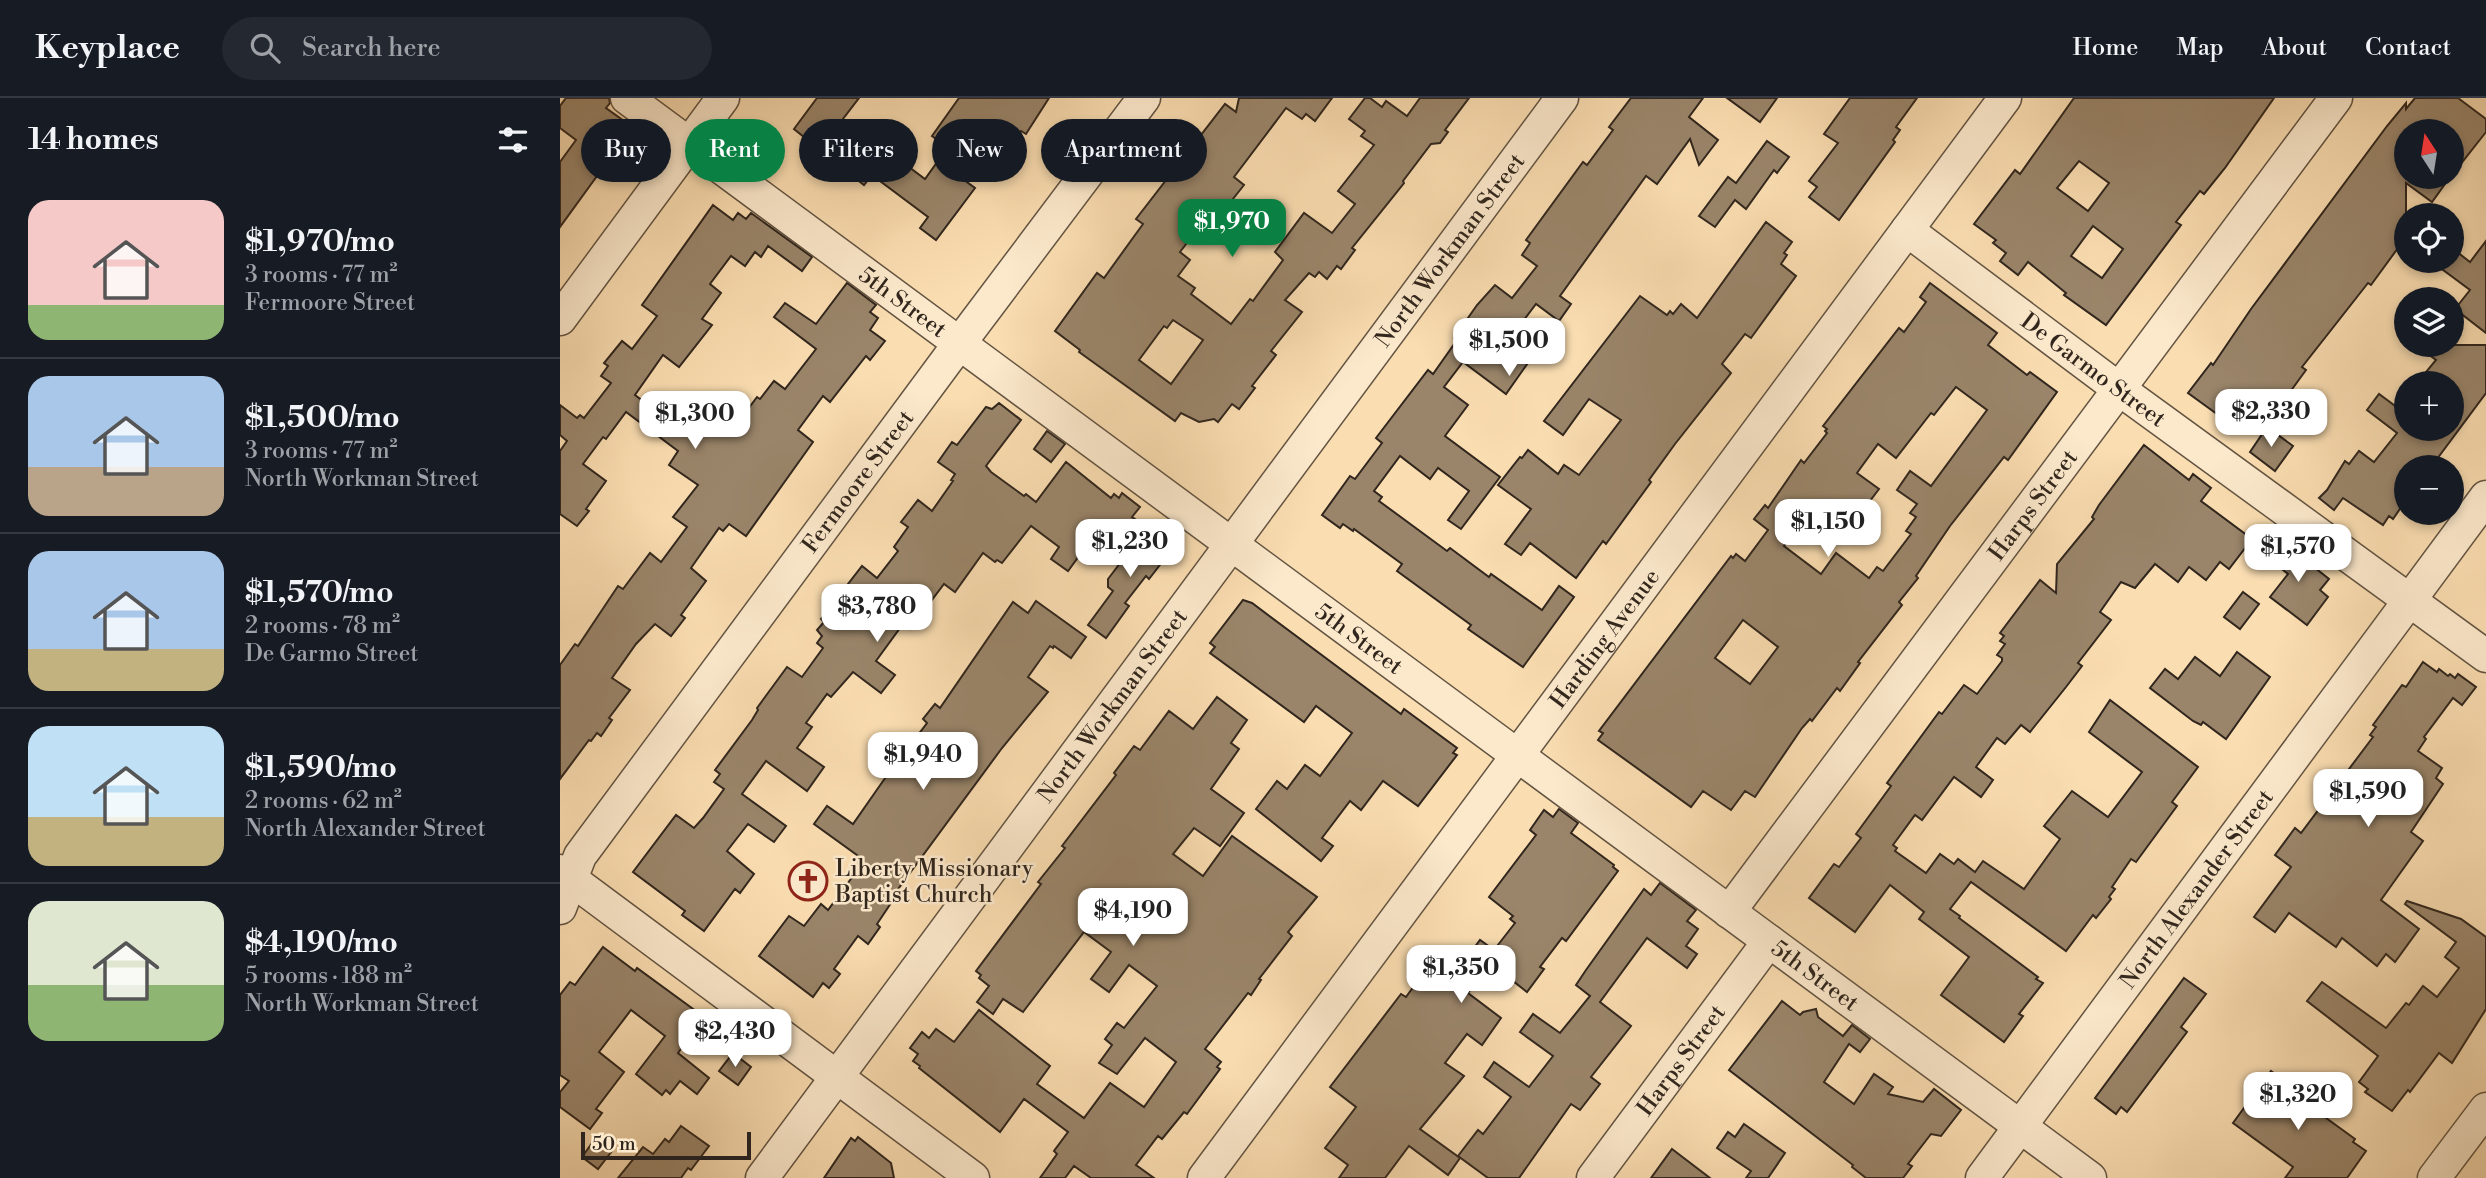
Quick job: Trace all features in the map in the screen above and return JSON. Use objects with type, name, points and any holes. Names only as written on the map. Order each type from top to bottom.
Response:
[{"type":"street","name":"5th Street","points":[[627,98],[685,142]]},
{"type":"street","points":[[707,119],[723,98]]},
{"type":"street","name":"Fermoore Street","points":[[564,886],[580,856],[1143,98]]},
{"type":"street","name":"North Workman Street","points":[[762,1178],[1562,98]]},
{"type":"street","name":"Harding Avenue","points":[[1204,1178],[2005,98]]},
{"type":"street","name":"Harps Street","points":[[1729,912],[2336,98]]},
{"type":"street","points":[[560,319],[685,147]]},
{"type":"street","name":"5th Street","points":[[739,182],[2090,1178]]},
{"type":"street","name":"De Garmo Street","points":[[1907,230],[2119,389],[2486,656]]},
{"type":"street","name":"North Alexander Street","points":[[1982,1178],[2486,496]]},
{"type":"street","points":[[564,886],[837,1077],[973,1178]]},
{"type":"street","name":"Harps Street","points":[[1593,1178],[1769,941]]},
{"type":"street","points":[[2434,1178],[2486,1109]]},
{"type":"building","points":[[566,98],[609,98],[610,103],[606,108],[621,119],[581,119],[581,182],[593,182],[560,227],[560,162],[576,140],[560,128],[560,106]]},
{"type":"building","points":[[817,98],[859,98],[843,119],[801,119]]},
{"type":"building","points":[[959,98],[1049,98],[1027,132],[1027,119],[944,119]]},
{"type":"building","points":[[1239,98],[1332,98],[1315,121],[1306,114],[1302,119],[1286,108],[1234,177],[1244,185],[1217,219],[1210,213],[1180,252],[1190,260],[1178,276],[1195,288],[1191,294],[1231,324],[1250,299],[1253,301],[1283,260],[1275,252],[1304,213],[1332,233],[1355,204],[1338,191],[1374,145],[1361,136],[1365,131],[1349,119],[1365,98],[1370,98],[1382,107],[1386,101],[1407,116],[1420,98],[1469,98],[1445,130],[1448,132],[1440,143],[1431,144],[1352,248],[1355,250],[1341,269],[1337,266],[1327,279],[1319,272],[1315,277],[1309,273],[1285,300],[1302,312],[1271,351],[1276,355],[1252,386],[1255,388],[1239,409],[1232,404],[1218,422],[1214,419],[1199,422],[1181,413],[1175,421],[1079,352],[1080,350],[1055,331],[1097,273],[1104,278],[1143,224],[1136,219],[1165,182],[1207,182],[1207,127],[1225,104],[1236,112]],"holes":[[[1173,320],[1203,340],[1171,384],[1139,360],[1164,326],[1167,328]]]},
{"type":"building","points":[[1631,98],[1703,98],[1689,117],[1718,140],[1699,165],[1690,139],[1657,184],[1646,176],[1560,296],[1571,304],[1559,321],[1536,304],[1514,333],[1537,350],[1506,394],[1463,362],[1444,387],[1468,405],[1445,436],[1500,477],[1461,529],[1448,520],[1469,491],[1438,468],[1430,479],[1400,456],[1374,491],[1382,497],[1379,501],[1447,551],[1450,548],[1489,577],[1491,574],[1542,610],[1559,586],[1574,597],[1523,667],[1468,629],[1471,625],[1397,571],[1402,564],[1354,529],[1353,531],[1343,524],[1340,528],[1322,515],[1350,476],[1355,479],[1382,443],[1376,438],[1428,370],[1433,374],[1477,305],[1495,285],[1512,298],[1537,266],[1522,255],[1530,243],[1526,240],[1583,162],[1587,165],[1613,130],[1609,127]]},
{"type":"building","points":[[1727,98],[1777,98],[1760,122]]},
{"type":"building","points":[[1850,98],[1917,98],[1896,127],[1900,130],[1893,140],[1895,142],[1839,220],[1809,197],[1817,187],[1809,181],[1838,143],[1824,134]]},
{"type":"building","points":[[2074,98],[2274,98],[2225,168],[2204,194],[2200,191],[2176,222],[2181,225],[2106,325],[2064,295],[2066,293],[2028,262],[2018,275],[2000,261],[2006,253],[1993,243],[1996,240],[1974,224],[2015,170],[2020,174]],"holes":[[[2079,161],[2109,183],[2088,211],[2057,188]],[[2093,226],[2123,249],[2102,278],[2071,256]]]},
{"type":"building","points":[[2415,98],[2458,98],[2486,119],[2486,132],[2464,160],[2464,119],[2394,119],[2394,189],[2406,189],[2406,203],[2394,203],[2394,253],[2302,367],[2306,370],[2290,392],[2294,395],[2270,427],[2239,404],[2225,419],[2221,417],[2188,393],[2211,363],[2213,365],[2251,309],[2406,103],[2406,109]]},
{"type":"building","points":[[1767,141],[1789,157],[1777,173],[1774,170],[1746,209],[1735,200],[1715,227],[1699,216],[1728,177],[1736,183]]},
{"type":"building","points":[[932,169],[932,182],[967,182],[975,188],[936,240],[920,228],[928,217],[881,182],[918,182],[918,174],[925,179]]},
{"type":"building","points":[[2414,189],[2441,189],[2432,202]]},
{"type":"building","points":[[713,205],[733,220],[738,213],[746,219],[751,213],[812,257],[802,271],[768,246],[761,257],[755,252],[745,266],[731,256],[710,284],[721,293],[702,319],[712,325],[679,367],[663,355],[635,395],[690,436],[700,426],[704,428],[729,395],[748,409],[774,381],[785,389],[816,349],[774,317],[785,303],[816,324],[847,283],[876,305],[870,312],[878,318],[870,330],[885,341],[870,360],[866,356],[830,402],[823,396],[798,430],[813,442],[746,536],[729,524],[723,531],[719,528],[691,568],[706,581],[681,615],[685,618],[671,636],[655,624],[636,644],[612,678],[630,690],[609,718],[612,720],[601,736],[597,733],[589,740],[560,779],[560,665],[575,644],[578,646],[618,586],[623,589],[650,553],[661,562],[687,527],[673,517],[698,485],[669,465],[678,451],[626,412],[583,464],[606,481],[577,526],[560,514],[560,451],[567,441],[560,435],[560,405],[577,418],[580,415],[584,418],[611,383],[601,376],[608,366],[604,363],[622,341],[632,349],[657,316],[642,305]]},
{"type":"building","points":[[1766,222],[1792,242],[1784,253],[1787,255],[1781,264],[1796,276],[1751,338],[1745,334],[1722,364],[1731,373],[1675,444],[1606,544],[1603,541],[1576,578],[1530,543],[1521,555],[1505,544],[1531,509],[1498,485],[1520,457],[1528,450],[1558,474],[1564,465],[1579,475],[1621,420],[1589,399],[1563,435],[1544,421],[1640,296],[1667,315],[1670,311],[1673,314],[1681,304],[1697,318]]},
{"type":"building","points":[[2486,241],[2486,333],[2464,316],[2464,298],[2470,290],[2447,273],[2464,273],[2464,257],[2470,262]]},
{"type":"building","points":[[1930,283],[1997,333],[1988,345],[2027,375],[2030,372],[2057,392],[2008,460],[2004,457],[1950,526],[1916,576],[1918,578],[1899,602],[1902,605],[1858,662],[1860,663],[1840,691],[1837,688],[1812,721],[1810,719],[1802,728],[1755,797],[1745,791],[1731,810],[1703,791],[1691,807],[1598,740],[1603,733],[1599,731],[1731,556],[1733,558],[1736,554],[1745,561],[1768,530],[1754,519],[1765,505],[1768,508],[1801,460],[1804,463],[1827,433],[1823,426],[1899,328],[1904,332],[1926,302],[1920,297]],"holes":[[[1956,387],[1987,410],[1931,486],[1910,471],[1897,490],[1917,504],[1910,513],[1916,517],[1906,531],[1911,534],[1883,571],[1877,567],[1869,578],[1836,553],[1821,574],[1784,546],[1805,517],[1818,526],[1832,506],[1835,509],[1839,504],[1857,518],[1879,489],[1857,473],[1878,444],[1896,458],[1931,413],[1934,415]],[[1743,620],[1778,647],[1750,684],[1715,658]]]},
{"type":"building","points":[[2464,345],[2486,345],[2486,393],[2464,423],[2464,371],[2427,371],[2436,360],[2432,357],[2464,357]]},
{"type":"building","points":[[2379,394],[2394,405],[2394,431],[2367,410]]},
{"type":"building","points":[[999,403],[1021,420],[986,466],[991,472],[1036,502],[1066,462],[1111,498],[1114,494],[1119,498],[1122,493],[1140,507],[1132,517],[1142,524],[1095,550],[1087,545],[1068,571],[1051,559],[1059,547],[1031,526],[1002,563],[997,560],[995,562],[983,553],[955,592],[944,584],[910,629],[903,624],[876,661],[895,675],[881,693],[853,672],[831,697],[827,694],[806,723],[812,727],[797,748],[824,767],[807,791],[766,761],[742,794],[786,826],[774,842],[748,824],[727,851],[754,874],[740,893],[735,889],[704,931],[682,915],[685,911],[633,872],[676,815],[694,828],[703,818],[724,789],[714,782],[720,774],[715,770],[752,720],[757,708],[787,667],[802,677],[823,648],[817,643],[822,636],[817,630],[824,622],[821,619],[862,566],[877,578],[898,551],[894,547],[908,527],[901,522],[918,500],[932,511],[953,481],[951,480],[955,474],[938,462],[952,442],[957,445],[986,407],[992,409]]},
{"type":"building","points":[[2267,427],[2293,446],[2275,471],[2250,452]]},
{"type":"building","points":[[1047,431],[1065,444],[1051,462],[1034,449]]},
{"type":"building","points":[[2394,437],[2394,441],[2450,441],[2440,455],[2394,455],[2394,518],[2389,516],[2383,525],[2343,498],[2334,510],[2319,498],[2345,461],[2349,464],[2359,451],[2374,462]]},
{"type":"building","points":[[2144,445],[2189,480],[2193,474],[2211,488],[2201,501],[2252,539],[2229,569],[2220,562],[2206,580],[2189,567],[2178,582],[2155,564],[2135,588],[2121,582],[2100,612],[2111,620],[2078,663],[2082,666],[2066,687],[2030,732],[2021,725],[2005,744],[1997,738],[1976,767],[1993,780],[1981,797],[1954,777],[1922,820],[1915,815],[1893,845],[1897,848],[1895,851],[1926,873],[1940,854],[1954,864],[1958,859],[1975,872],[1983,861],[2024,889],[2060,839],[2044,826],[2072,791],[2108,817],[2142,772],[2089,732],[2110,700],[2198,767],[2172,802],[2177,806],[2136,862],[2131,859],[2112,887],[2115,889],[2109,897],[2111,899],[2096,918],[2093,915],[2066,951],[1971,882],[1950,909],[2043,983],[2019,1014],[2023,1016],[2004,1042],[1941,995],[1969,957],[1919,919],[1924,912],[1890,885],[1855,932],[1809,898],[1834,864],[1839,867],[1861,838],[1856,834],[1891,786],[1887,783],[1939,712],[1942,714],[1964,685],[1977,694],[2002,661],[1997,655],[2005,644],[2000,641],[2004,636],[2000,633],[2040,580],[2056,593],[2057,564],[2094,519],[2092,517],[2099,505]]},
{"type":"building","points":[[1147,528],[1173,548],[1149,579],[1146,576],[1125,603],[1129,606],[1106,638],[1088,625],[1113,591],[1108,587],[1108,579]]},
{"type":"building","points":[[2280,540],[2329,579],[2320,590],[2328,597],[2307,625],[2270,597],[2288,574],[2267,557]]},
{"type":"building","points":[[2243,592],[2259,604],[2240,629],[2224,617]]},
{"type":"building","points":[[1243,600],[1252,603],[1401,714],[1404,709],[1457,748],[1453,753],[1457,755],[1418,806],[1383,781],[1361,810],[1350,801],[1322,838],[1333,846],[1321,861],[1256,809],[1277,781],[1287,789],[1305,765],[1320,776],[1352,733],[1316,706],[1304,722],[1210,653],[1215,647],[1210,643]]},
{"type":"building","points":[[1036,601],[1086,637],[1071,658],[1050,646],[1028,677],[1048,692],[1002,748],[896,892],[877,924],[880,927],[868,944],[858,936],[834,969],[840,974],[829,988],[823,983],[813,997],[759,956],[789,916],[804,926],[821,904],[828,910],[853,876],[850,874],[861,858],[814,824],[827,806],[853,824],[927,723],[923,719],[935,704],[940,708],[1013,602],[1028,613]]},
{"type":"building","points":[[2237,652],[2270,677],[2226,739],[2203,722],[2201,725],[2193,721],[2150,688],[2165,669],[2178,679],[2195,657],[2220,676]]},
{"type":"building","points":[[2423,662],[2448,676],[2450,674],[2455,678],[2458,674],[2476,687],[2462,705],[2453,698],[2424,737],[2426,739],[2418,751],[2442,768],[2436,778],[2443,784],[2411,832],[2423,841],[2381,900],[2419,929],[2395,962],[2386,954],[2377,966],[2342,938],[2336,947],[2289,913],[2275,932],[2254,917],[2291,867],[2275,855],[2295,828],[2301,833],[2373,737],[2370,735],[2376,727],[2373,725],[2402,685],[2406,687]]},
{"type":"building","points":[[1217,697],[1247,720],[1231,743],[1239,749],[1211,789],[1244,813],[1220,846],[1194,828],[1173,854],[1203,876],[1232,836],[1317,897],[1288,932],[1292,936],[1259,979],[1261,980],[1251,995],[1248,993],[1205,1049],[1221,1062],[1217,1067],[1220,1069],[1187,1114],[1184,1112],[1162,1139],[1158,1136],[1136,1165],[1154,1178],[1091,1178],[1074,1166],[1065,1178],[1040,1178],[1068,1132],[1024,1099],[1000,1132],[919,1068],[913,1061],[918,1054],[910,1048],[922,1032],[929,1038],[936,1029],[954,1042],[979,1010],[1050,1066],[1037,1084],[1084,1118],[1110,1083],[1144,1107],[1176,1062],[1145,1038],[1117,1074],[1099,1063],[1112,1045],[1105,1039],[1117,1023],[1124,1028],[1157,986],[1129,965],[1109,992],[1091,979],[1111,952],[1084,932],[1023,1012],[1003,999],[993,1014],[977,1002],[989,986],[979,978],[981,975],[976,971],[1041,884],[1038,882],[1065,848],[1062,846],[1116,775],[1114,773],[1134,746],[1140,750],[1169,711],[1193,729]]},
{"type":"building","points":[[1559,809],[1578,823],[1571,833],[1614,865],[1618,871],[1566,941],[1562,938],[1540,967],[1544,969],[1527,992],[1490,963],[1468,993],[1501,1018],[1482,1045],[1467,1034],[1445,1063],[1464,1076],[1420,1129],[1460,1158],[1448,1175],[1409,1146],[1385,1178],[1339,1178],[1348,1165],[1325,1148],[1356,1107],[1330,1087],[1401,994],[1406,997],[1441,949],[1462,964],[1480,940],[1494,950],[1515,923],[1510,919],[1513,916],[1489,897],[1536,835],[1530,830],[1544,810],[1553,817]]},
{"type":"building","points":[[1660,883],[1696,910],[1687,921],[1698,929],[1686,946],[1697,954],[1687,968],[1647,938],[1600,1002],[1631,1026],[1591,1077],[1600,1084],[1580,1110],[1571,1104],[1519,1178],[1488,1178],[1458,1156],[1478,1130],[1483,1134],[1511,1097],[1484,1077],[1494,1062],[1529,1087],[1553,1056],[1520,1032],[1533,1014],[1560,1033],[1590,996],[1576,985],[1644,889],[1651,895]]},
{"type":"building","points":[[2407,901],[2461,919],[2486,937],[2486,1009],[2452,1063],[2439,1053],[2392,1111],[2365,1092],[2368,1089],[2359,1082],[2378,1056],[2307,1001],[2322,982],[2386,1028],[2423,986],[2437,997],[2459,968],[2445,957],[2456,942],[2405,904]]},
{"type":"building","points":[[603,947],[635,971],[637,968],[704,1017],[678,1053],[709,1078],[697,1094],[680,1081],[670,1094],[666,1090],[662,1095],[636,1074],[665,1036],[631,1010],[599,1052],[624,1072],[596,1109],[602,1113],[590,1129],[560,1107],[560,1092],[569,1081],[560,1075],[560,995],[570,982],[575,985]]},
{"type":"building","points":[[2184,978],[2206,994],[2181,1027],[2187,1032],[2127,1112],[2121,1107],[2116,1114],[2095,1098]]},
{"type":"building","points":[[1782,1001],[1800,1015],[1816,1009],[1818,1017],[1843,1036],[1852,1025],[1870,1039],[1860,1052],[1849,1044],[1824,1082],[1854,1104],[1874,1074],[1893,1087],[1888,1094],[1923,1102],[1934,1089],[1961,1110],[1941,1136],[1931,1134],[1908,1164],[1912,1166],[1903,1178],[1866,1178],[1852,1167],[1853,1165],[1729,1070]]},
{"type":"building","points":[[733,1053],[751,1067],[738,1085],[719,1071]]},
{"type":"building","points":[[2271,1071],[2325,1111],[2322,1115],[2355,1139],[2353,1142],[2366,1151],[2347,1178],[2285,1178],[2293,1167],[2233,1123]]},
{"type":"building","points":[[1744,1124],[1785,1153],[1768,1178],[1746,1178],[1751,1171],[1717,1148],[1728,1132],[1735,1137]]},
{"type":"building","points":[[681,1126],[709,1146],[691,1170],[688,1168],[681,1178],[618,1178],[643,1147],[653,1154],[665,1139],[669,1142]]},
{"type":"building","points":[[858,1137],[891,1163],[894,1178],[824,1178],[851,1138],[855,1141]]},
{"type":"building","points":[[595,1139],[612,1151],[598,1169],[582,1157]]},
{"type":"building","points":[[1672,1149],[1710,1178],[1651,1178]]},
{"type":"place","name":"Liberty Missionary Baptist Church","points":[[808,881]]}]
